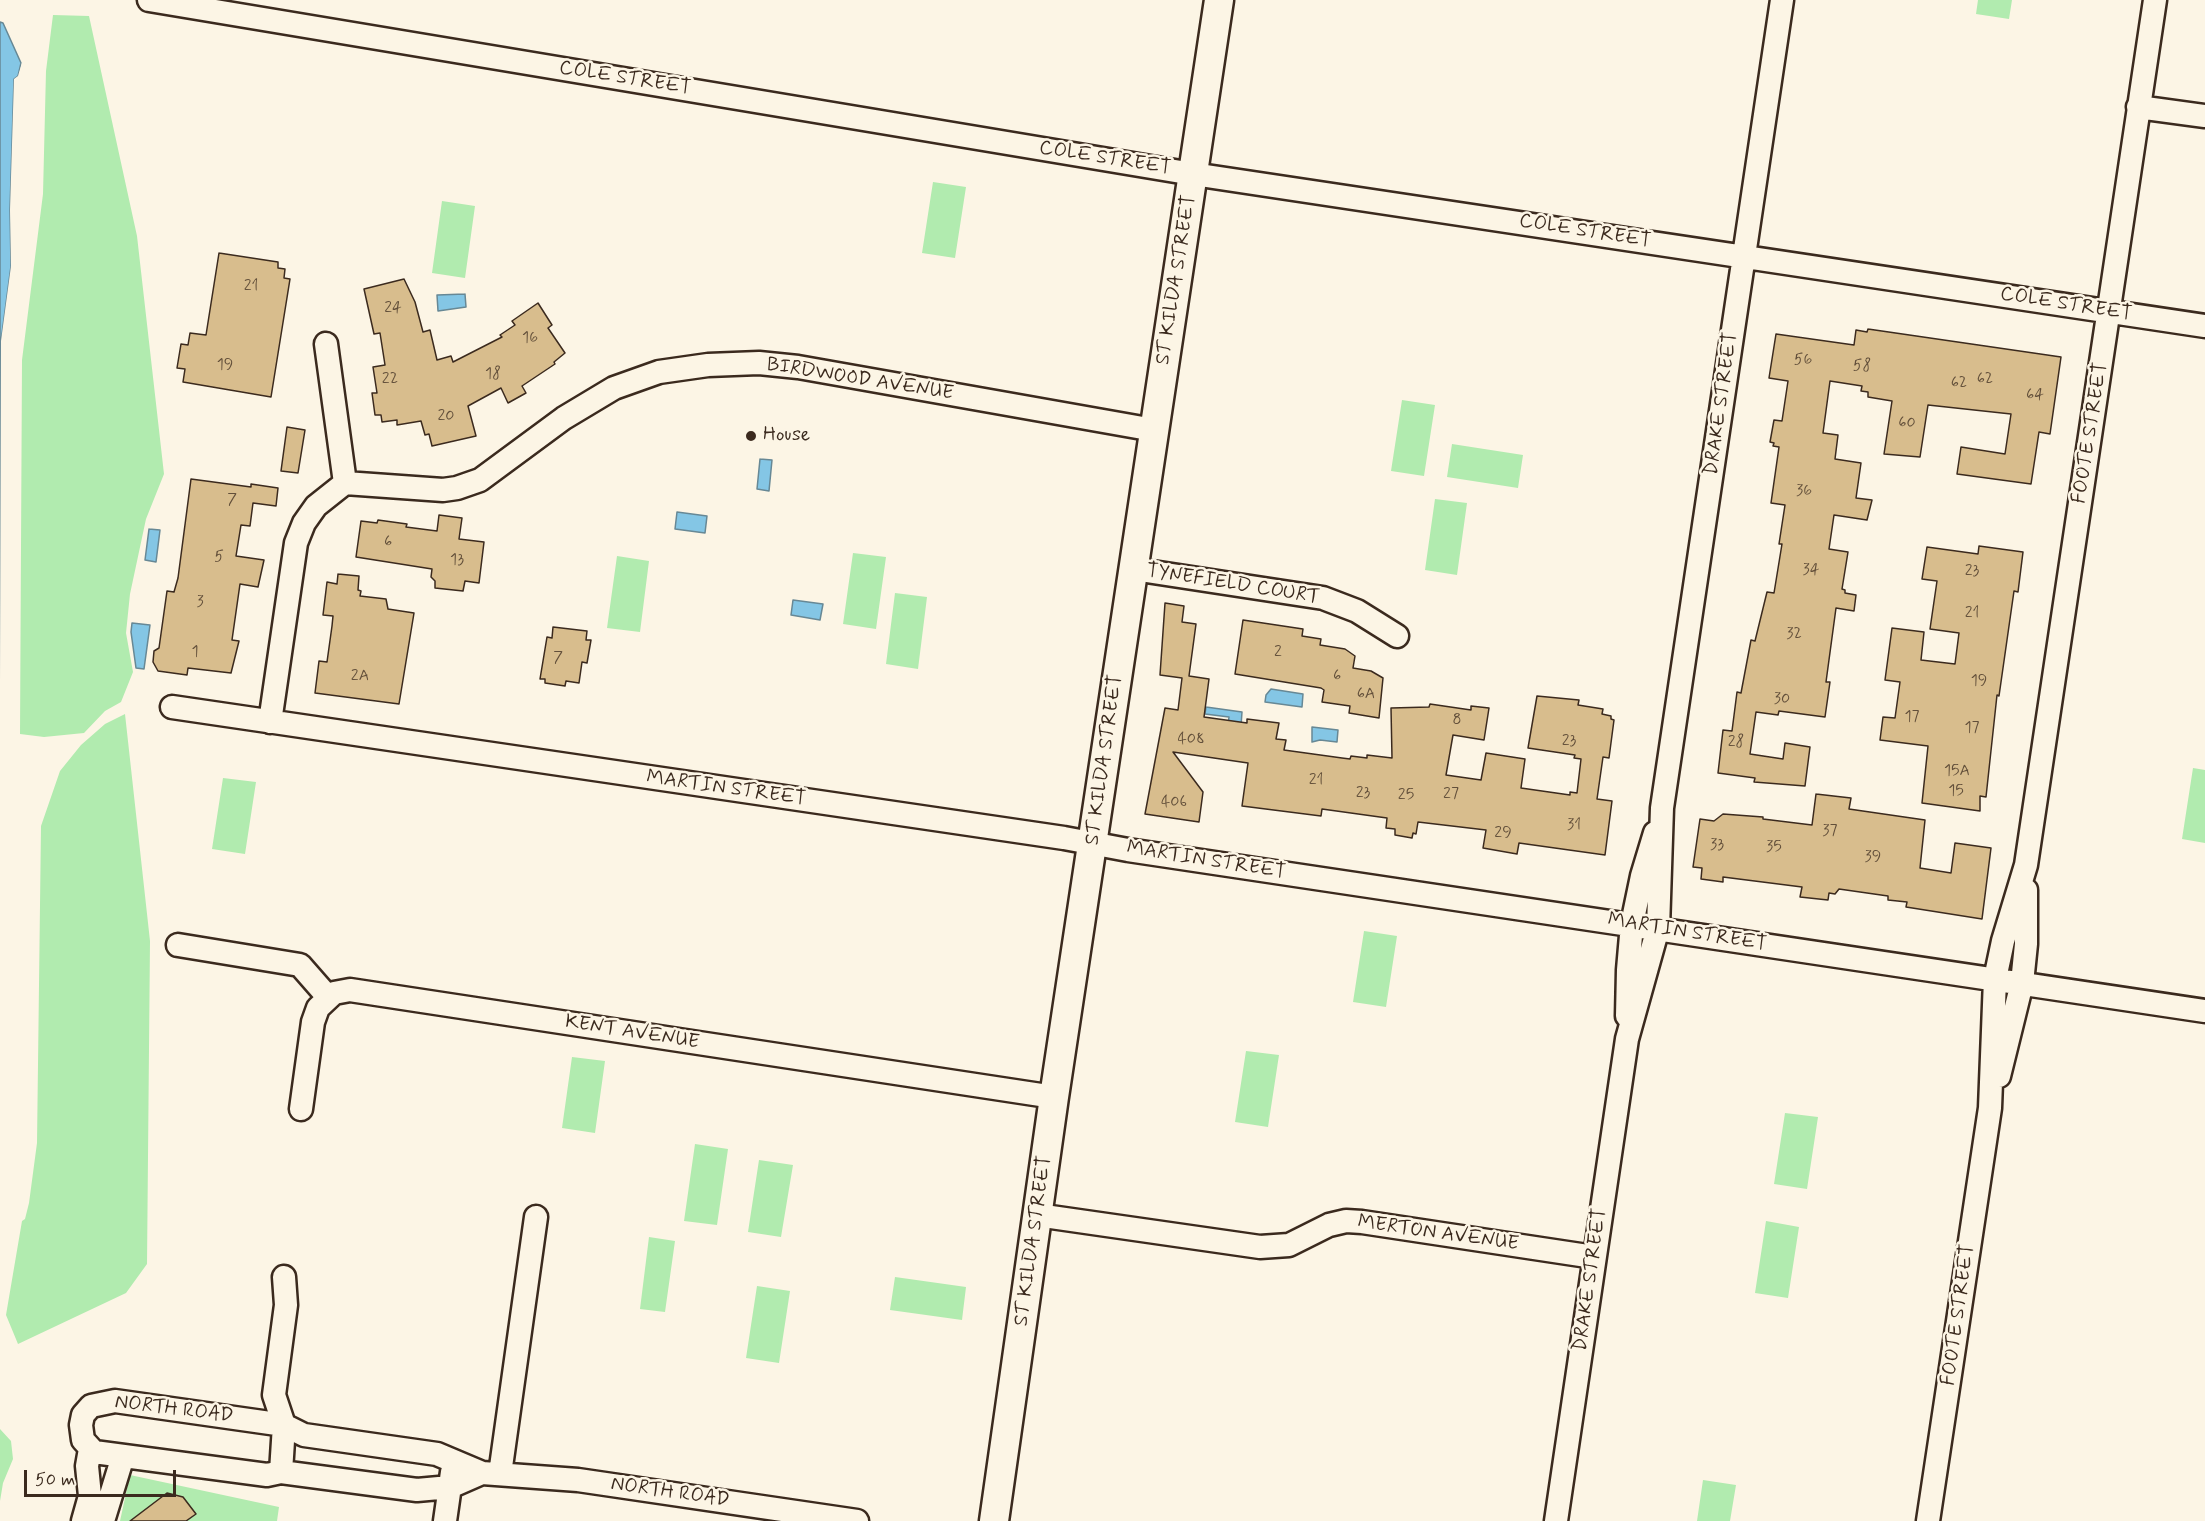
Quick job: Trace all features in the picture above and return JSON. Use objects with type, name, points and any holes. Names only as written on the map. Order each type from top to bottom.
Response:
[{"type":"main road","name":"ST KILDA STREET","points":[[994,1521],[1132,569],[1219,0]]},
{"type":"street","name":"COLE STREET","points":[[149,0],[1193,174],[2205,326]]},
{"type":"street","name":"DRAKE STREET","points":[[1556,1521],[1627,1039],[1658,928],[1662,808],[1782,0]]},
{"type":"street","name":"FOOTE STREET","points":[[1928,1521],[1990,1108],[1995,979],[2003,941],[2026,865],[2155,0]]},
{"type":"street","points":[[2138,106],[2205,116]]},
{"type":"street","points":[[270,722],[296,543],[304,523],[316,506],[345,483],[326,344]]},
{"type":"street","name":"BIRDWOOD AVENUE","points":[[345,483],[372,483],[443,490],[457,488],[480,480],[564,418],[614,388],[659,372],[708,365],[759,363],[798,368],[1154,430]]},
{"type":"street","name":"TYNEFIELD COURT","points":[[1132,569],[1323,598],[1357,611],[1397,636]]},
{"type":"street","name":"MARTIN STREET","points":[[172,707],[1093,842],[2205,1011]]},
{"type":"street","name":"DRAKE STREET","points":[[1627,1039],[1628,970],[1632,924],[1642,876],[1662,808]]},
{"type":"street","name":"FOOTE STREET","points":[[1990,1108],[2022,983],[2026,944],[2026,865]]},
{"type":"street","points":[[178,945],[300,964],[328,997],[318,1008],[314,1022],[302,1109]]},
{"type":"street","name":"KENT AVENUE","points":[[328,997],[350,990],[1054,1097]]},
{"type":"street","name":"MERTON AVENUE","points":[[1037,1215],[1260,1247],[1289,1245],[1329,1226],[1346,1221],[1362,1222],[1594,1257]]},
{"type":"street","points":[[491,1473],[536,1217]]},
{"type":"street","points":[[281,1472],[284,1425],[274,1395],[286,1305],[284,1277]]},
{"type":"street","name":"NORTH ROAD","points":[[491,1473],[450,1487],[417,1490],[281,1472],[267,1475],[105,1454],[90,1449],[82,1436],[83,1415],[91,1406],[106,1401],[284,1425],[304,1435],[436,1454],[491,1473],[578,1480],[857,1521]]},
{"type":"street","points":[[83,1521],[90,1496],[87,1466],[90,1449]]},
{"type":"street","points":[[103,1521],[123,1456]]},
{"type":"street","points":[[445,1521],[454,1459]]},
{"type":"green space","points":[[1978,0],[2012,0],[2009,19],[1976,14]]},
{"type":"green space","points":[[53,15],[89,16],[137,236],[164,474],[146,519],[130,594],[126,633],[133,672],[121,702],[105,711],[84,733],[44,737],[20,734],[22,360],[43,194],[46,71]]},
{"type":"green space","points":[[933,182],[966,187],[955,258],[922,253]]},
{"type":"green space","points":[[442,201],[475,206],[465,278],[432,273]]},
{"type":"green space","points":[[1402,400],[1435,405],[1424,476],[1391,471]]},
{"type":"green space","points":[[1452,444],[1523,455],[1518,488],[1447,477]]},
{"type":"green space","points":[[1435,499],[1467,503],[1457,575],[1425,570]]},
{"type":"green space","points":[[853,553],[886,557],[876,629],[843,624]]},
{"type":"green space","points":[[617,556],[649,561],[640,632],[607,628]]},
{"type":"green space","points":[[895,593],[927,597],[918,669],[886,664]]},
{"type":"green space","points":[[125,714],[150,941],[147,1264],[126,1293],[18,1344],[6,1315],[22,1221],[25,1219],[29,1203],[37,1143],[41,826],[60,771],[81,745],[105,724]]},
{"type":"green space","points":[[2193,768],[2205,770],[2205,843],[2182,839]]},
{"type":"green space","points":[[223,778],[256,782],[245,854],[212,849]]},
{"type":"green space","points":[[1364,931],[1397,936],[1386,1007],[1353,1002]]},
{"type":"green space","points":[[1246,1051],[1279,1055],[1268,1127],[1235,1122]]},
{"type":"green space","points":[[572,1057],[605,1061],[595,1133],[562,1128]]},
{"type":"green space","points":[[1785,1113],[1818,1117],[1807,1189],[1774,1184]]},
{"type":"green space","points":[[695,1144],[728,1149],[717,1225],[684,1221]]},
{"type":"green space","points":[[759,1160],[793,1165],[781,1237],[748,1232]]},
{"type":"green space","points":[[1766,1221],[1799,1227],[1788,1298],[1755,1293]]},
{"type":"green space","points":[[649,1237],[675,1241],[665,1312],[640,1309]]},
{"type":"green space","points":[[895,1277],[966,1287],[962,1320],[890,1310]]},
{"type":"green space","points":[[757,1286],[790,1291],[779,1363],[746,1358]]},
{"type":"green space","points":[[0,1429],[11,1441],[13,1459],[3,1483],[0,1501]]},
{"type":"green space","points":[[130,1475],[279,1507],[277,1521],[120,1521]]},
{"type":"green space","points":[[1703,1480],[1736,1485],[1730,1521],[1697,1521]]},
{"type":"water","points":[[0,22],[3,23],[21,63],[18,76],[14,79],[10,210],[11,266],[1,341],[0,678]]},
{"type":"water","points":[[465,294],[466,307],[438,311],[437,295]]},
{"type":"water","points":[[760,459],[772,460],[769,491],[757,489]]},
{"type":"water","points":[[677,512],[707,516],[705,533],[675,529]]},
{"type":"water","points":[[149,529],[160,530],[156,562],[145,560]]},
{"type":"water","points":[[793,600],[823,604],[820,620],[791,615]]},
{"type":"water","points":[[132,623],[150,625],[144,669],[136,668]]},
{"type":"water","points":[[1271,689],[1303,694],[1302,707],[1265,702],[1266,695]]},
{"type":"water","points":[[1206,707],[1242,712],[1241,726],[1228,724],[1229,717],[1205,714]]},
{"type":"water","points":[[1312,727],[1338,730],[1337,742],[1320,740],[1312,742]]},
{"type":"pier","points":[[23,59],[24,71],[17,81],[13,211],[14,266],[4,341],[5,575],[3,678],[0,681],[1,341],[11,266],[10,210],[14,79],[18,76]]},
{"type":"building","points":[[219,253],[278,262],[278,268],[285,269],[284,278],[290,279],[271,397],[183,382],[185,369],[177,368],[181,344],[188,345],[190,333],[206,335]]},
{"type":"building","points":[[404,279],[415,302],[423,332],[430,330],[437,360],[451,356],[453,362],[502,337],[500,335],[515,325],[512,321],[538,303],[552,325],[548,328],[565,353],[554,362],[555,364],[522,386],[526,393],[508,403],[501,388],[468,406],[476,436],[432,446],[429,434],[425,435],[421,421],[397,425],[397,420],[382,422],[381,415],[375,415],[372,393],[377,393],[373,367],[385,365],[380,333],[374,334],[364,289]]},
{"type":"building","points":[[1868,329],[2061,357],[2050,434],[2039,432],[2031,484],[1957,474],[1961,447],[2005,454],[2011,414],[1928,405],[1920,457],[1884,454],[1892,401],[1868,397],[1868,392],[1861,391],[1862,386],[1830,381],[1823,433],[1838,435],[1835,459],[1861,463],[1856,498],[1872,500],[1867,520],[1834,515],[1829,549],[1848,552],[1842,589],[1845,593],[1856,595],[1854,611],[1836,608],[1826,682],[1830,682],[1825,717],[1779,711],[1778,715],[1756,712],[1750,754],[1783,759],[1785,743],[1810,747],[1805,786],[1754,782],[1755,778],[1718,773],[1723,730],[1732,731],[1737,692],[1741,693],[1751,640],[1755,641],[1767,592],[1774,593],[1782,544],[1779,544],[1785,505],[1771,503],[1779,447],[1773,446],[1774,443],[1770,442],[1774,420],[1782,421],[1788,381],[1769,378],[1776,334],[1854,345],[1856,330],[1867,332]]},
{"type":"building","points":[[287,427],[305,430],[298,473],[281,471]]},
{"type":"building","points":[[191,479],[278,488],[276,506],[253,503],[250,526],[241,525],[236,556],[264,560],[258,587],[240,584],[232,640],[239,641],[231,673],[188,668],[187,675],[158,671],[153,662],[154,651],[159,648],[167,591],[174,592],[178,578]]},
{"type":"building","points":[[439,515],[462,518],[459,539],[484,542],[479,583],[465,581],[463,591],[435,588],[435,581],[431,577],[432,569],[356,557],[361,521],[377,523],[378,520],[437,531]]},
{"type":"building","points":[[1979,546],[2023,552],[2018,592],[2014,591],[1999,696],[1997,695],[1986,797],[1980,796],[1980,811],[1922,803],[1928,746],[1880,740],[1883,717],[1895,718],[1900,682],[1885,680],[1892,628],[1924,632],[1921,660],[1955,664],[1959,633],[1930,629],[1937,581],[1922,579],[1927,547],[1978,554]]},
{"type":"building","points":[[338,574],[359,576],[360,596],[386,599],[388,609],[414,613],[399,704],[315,693],[319,661],[327,662],[332,626],[333,616],[323,615],[327,582],[337,584]]},
{"type":"building","points":[[1165,603],[1184,606],[1182,622],[1196,624],[1189,676],[1209,679],[1204,717],[1247,723],[1247,719],[1279,723],[1276,739],[1286,740],[1284,750],[1350,759],[1351,756],[1367,758],[1367,755],[1392,758],[1391,708],[1429,707],[1430,704],[1471,710],[1471,706],[1489,708],[1484,740],[1453,735],[1446,775],[1481,780],[1486,753],[1525,759],[1521,788],[1570,795],[1570,792],[1577,793],[1581,759],[1574,758],[1575,755],[1528,748],[1537,696],[1579,700],[1578,705],[1603,709],[1602,714],[1611,716],[1614,720],[1609,758],[1603,757],[1597,799],[1612,801],[1605,855],[1519,843],[1517,854],[1483,848],[1486,830],[1418,822],[1416,834],[1413,833],[1412,838],[1395,835],[1395,829],[1386,828],[1387,818],[1322,809],[1321,816],[1242,806],[1248,763],[1173,752],[1203,792],[1199,822],[1145,814],[1165,708],[1178,710],[1182,678],[1160,675]]},
{"type":"building","points":[[1243,620],[1303,629],[1302,636],[1321,639],[1320,645],[1345,649],[1355,656],[1353,668],[1371,671],[1383,678],[1379,718],[1349,713],[1350,706],[1322,702],[1324,690],[1321,688],[1235,674]]},
{"type":"building","points":[[553,627],[587,631],[586,640],[591,640],[587,663],[582,662],[579,683],[566,681],[565,686],[545,683],[545,679],[540,679],[547,637],[552,638]]},
{"type":"building","points":[[1816,794],[1851,798],[1849,809],[1925,820],[1920,868],[1951,873],[1955,843],[1991,848],[1982,919],[1906,907],[1907,902],[1888,900],[1888,896],[1839,889],[1835,894],[1829,893],[1828,900],[1800,897],[1802,887],[1723,877],[1723,882],[1701,879],[1702,868],[1693,867],[1700,819],[1714,821],[1723,814],[1763,817],[1763,819],[1812,825]]},
{"type":"building","points":[[167,1493],[183,1497],[196,1514],[186,1521],[130,1521]]},
{"type":"place","name":"House","points":[[751,436]]}]
